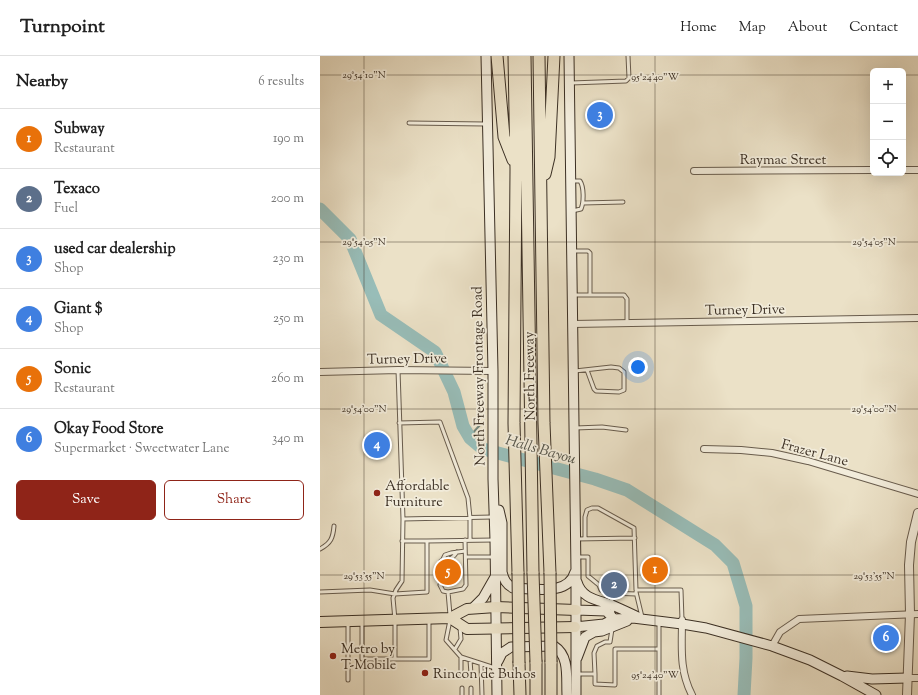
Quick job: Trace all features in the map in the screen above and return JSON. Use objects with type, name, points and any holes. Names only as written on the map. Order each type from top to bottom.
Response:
[{"type":"highway","points":[[498,56],[504,137],[516,169]]},
{"type":"highway","name":"North Freeway","points":[[514,56],[516,169],[514,423],[520,695]]},
{"type":"highway","name":"North Freeway","points":[[525,56],[536,695]]},
{"type":"highway","name":"North Freeway","points":[[539,56],[544,423],[550,573],[551,695]]},
{"type":"highway","points":[[541,187],[549,157],[554,56]]},
{"type":"main road","name":"North Freeway Frontage Road","points":[[486,56],[494,425],[493,479],[496,557],[497,695]]},
{"type":"main road","points":[[569,56],[574,495],[580,539],[576,557],[576,695]]},
{"type":"main road","points":[[493,479],[502,523],[502,572],[503,579],[507,584],[513,588],[557,589],[568,585],[576,575]]},
{"type":"main road","points":[[576,575],[581,590],[590,599],[612,605],[638,619]]},
{"type":"main road","points":[[473,608],[483,598],[496,576]]},
{"type":"main road","points":[[320,622],[450,618],[467,609],[496,607],[606,611],[613,623]]},
{"type":"main road","points":[[450,618],[467,628],[575,627],[638,619],[682,622],[769,645],[810,660],[876,695]]},
{"type":"main road","points":[[575,660],[585,637],[613,623]]},
{"type":"main road","points":[[497,665],[502,653],[510,647],[554,646],[559,649],[564,657],[567,695]]},
{"type":"main road","points":[[842,676],[872,679],[907,678]]},
{"type":"street","name":"Raymac Street","points":[[694,171],[870,170]]},
{"type":"street","points":[[906,170],[918,170]]},
{"type":"street","name":"Turney Drive","points":[[572,324],[918,318]]},
{"type":"street","name":"Turney Drive","points":[[320,372],[398,370],[493,371]]},
{"type":"street","name":"Frazer Lane","points":[[704,449],[772,453],[808,461],[918,494]]},
{"type":"street","points":[[907,695],[907,678],[914,614],[909,564],[911,542],[918,513]]},
{"type":"street","points":[[769,645],[780,632],[799,619],[914,614]]},
{"type":"street","points":[[682,622],[682,662],[685,677],[692,695]]},
{"type":"street","points":[[907,678],[918,678]]},
{"type":"lane","points":[[569,83],[626,81],[629,78],[628,56]]},
{"type":"lane","points":[[409,123],[487,124]]},
{"type":"lane","points":[[571,181],[580,181],[582,184],[583,193],[583,203],[581,209],[571,211]]},
{"type":"lane","points":[[571,193],[583,193]]},
{"type":"lane","points":[[583,203],[623,202]]},
{"type":"lane","points":[[572,251],[588,251],[590,253],[590,295]]},
{"type":"lane","points":[[572,294],[624,295],[627,299],[627,323]]},
{"type":"lane","points":[[573,371],[611,367],[618,368],[624,372],[624,390],[619,392],[596,391],[587,370]]},
{"type":"lane","points":[[395,659],[395,620],[393,598],[402,581],[403,519],[398,370]]},
{"type":"lane","points":[[399,423],[440,422],[468,498],[470,540]]},
{"type":"lane","points":[[574,428],[602,427],[626,430]]},
{"type":"lane","points":[[634,538],[580,539],[587,510],[598,508],[634,528],[638,619]]},
{"type":"lane","points":[[403,519],[495,517]]},
{"type":"lane","points":[[320,549],[333,537],[334,526]]},
{"type":"lane","points":[[440,586],[443,591],[448,592],[465,588],[467,581],[465,540]]},
{"type":"lane","points":[[402,541],[495,540]]},
{"type":"lane","points":[[320,592],[370,590],[395,594],[426,592],[426,541]]},
{"type":"lane","points":[[440,579],[440,565],[445,555],[465,551]]},
{"type":"lane","points":[[441,561],[448,560],[457,552]]},
{"type":"lane","points":[[466,557],[496,557]]},
{"type":"lane","points":[[576,557],[588,557],[588,576],[599,585],[601,590],[611,593],[681,590],[682,622]]},
{"type":"lane","points":[[448,592],[450,618],[446,640],[461,658],[461,674]]},
{"type":"lane","points":[[610,642],[605,642],[598,646],[594,653],[595,684],[615,685],[615,649],[610,642],[613,623],[611,593]]},
{"type":"lane","points":[[362,621],[362,659],[429,659],[429,618]]},
{"type":"lane","points":[[348,621],[348,680]]},
{"type":"lane","points":[[455,649],[461,639],[460,624]]},
{"type":"lane","points":[[659,625],[659,695]]},
{"type":"lane","points":[[615,649],[659,649]]},
{"type":"lane","points":[[348,650],[362,651]]},
{"type":"lane","points":[[461,658],[481,664],[497,665]]},
{"type":"lane","points":[[470,660],[470,674]]},
{"type":"lane","points":[[481,664],[482,695]]},
{"type":"lane","points":[[575,674],[595,674]]},
{"type":"lane","points":[[462,688],[462,695]]},
{"type":"lane","points":[[471,688],[471,695]]},
{"type":"waterway","name":"Halls Bayou","points":[[320,209],[350,239],[381,315],[435,352],[454,392],[463,426],[470,438],[483,449],[595,479],[627,490],[715,545],[733,563],[746,606],[744,695]]},
{"type":"waterway","points":[[469,437],[481,424]]},
{"type":"place","name":"used car dealership","points":[[600,115]]},
{"type":"place","name":"Giant $","points":[[377,445]]},
{"type":"place","name":"Affordable Furniture","points":[[377,493]]},
{"type":"place","name":"Subway","points":[[655,570]]},
{"type":"place","name":"Sonic","points":[[448,572]]},
{"type":"place","name":"Texaco","points":[[614,585]]},
{"type":"place","name":"Okay Food Store","points":[[886,638]]},
{"type":"place","name":"Metro by T-Mobile","points":[[333,656]]},
{"type":"place","name":"Rincon de Buhos","points":[[425,673]]}]
